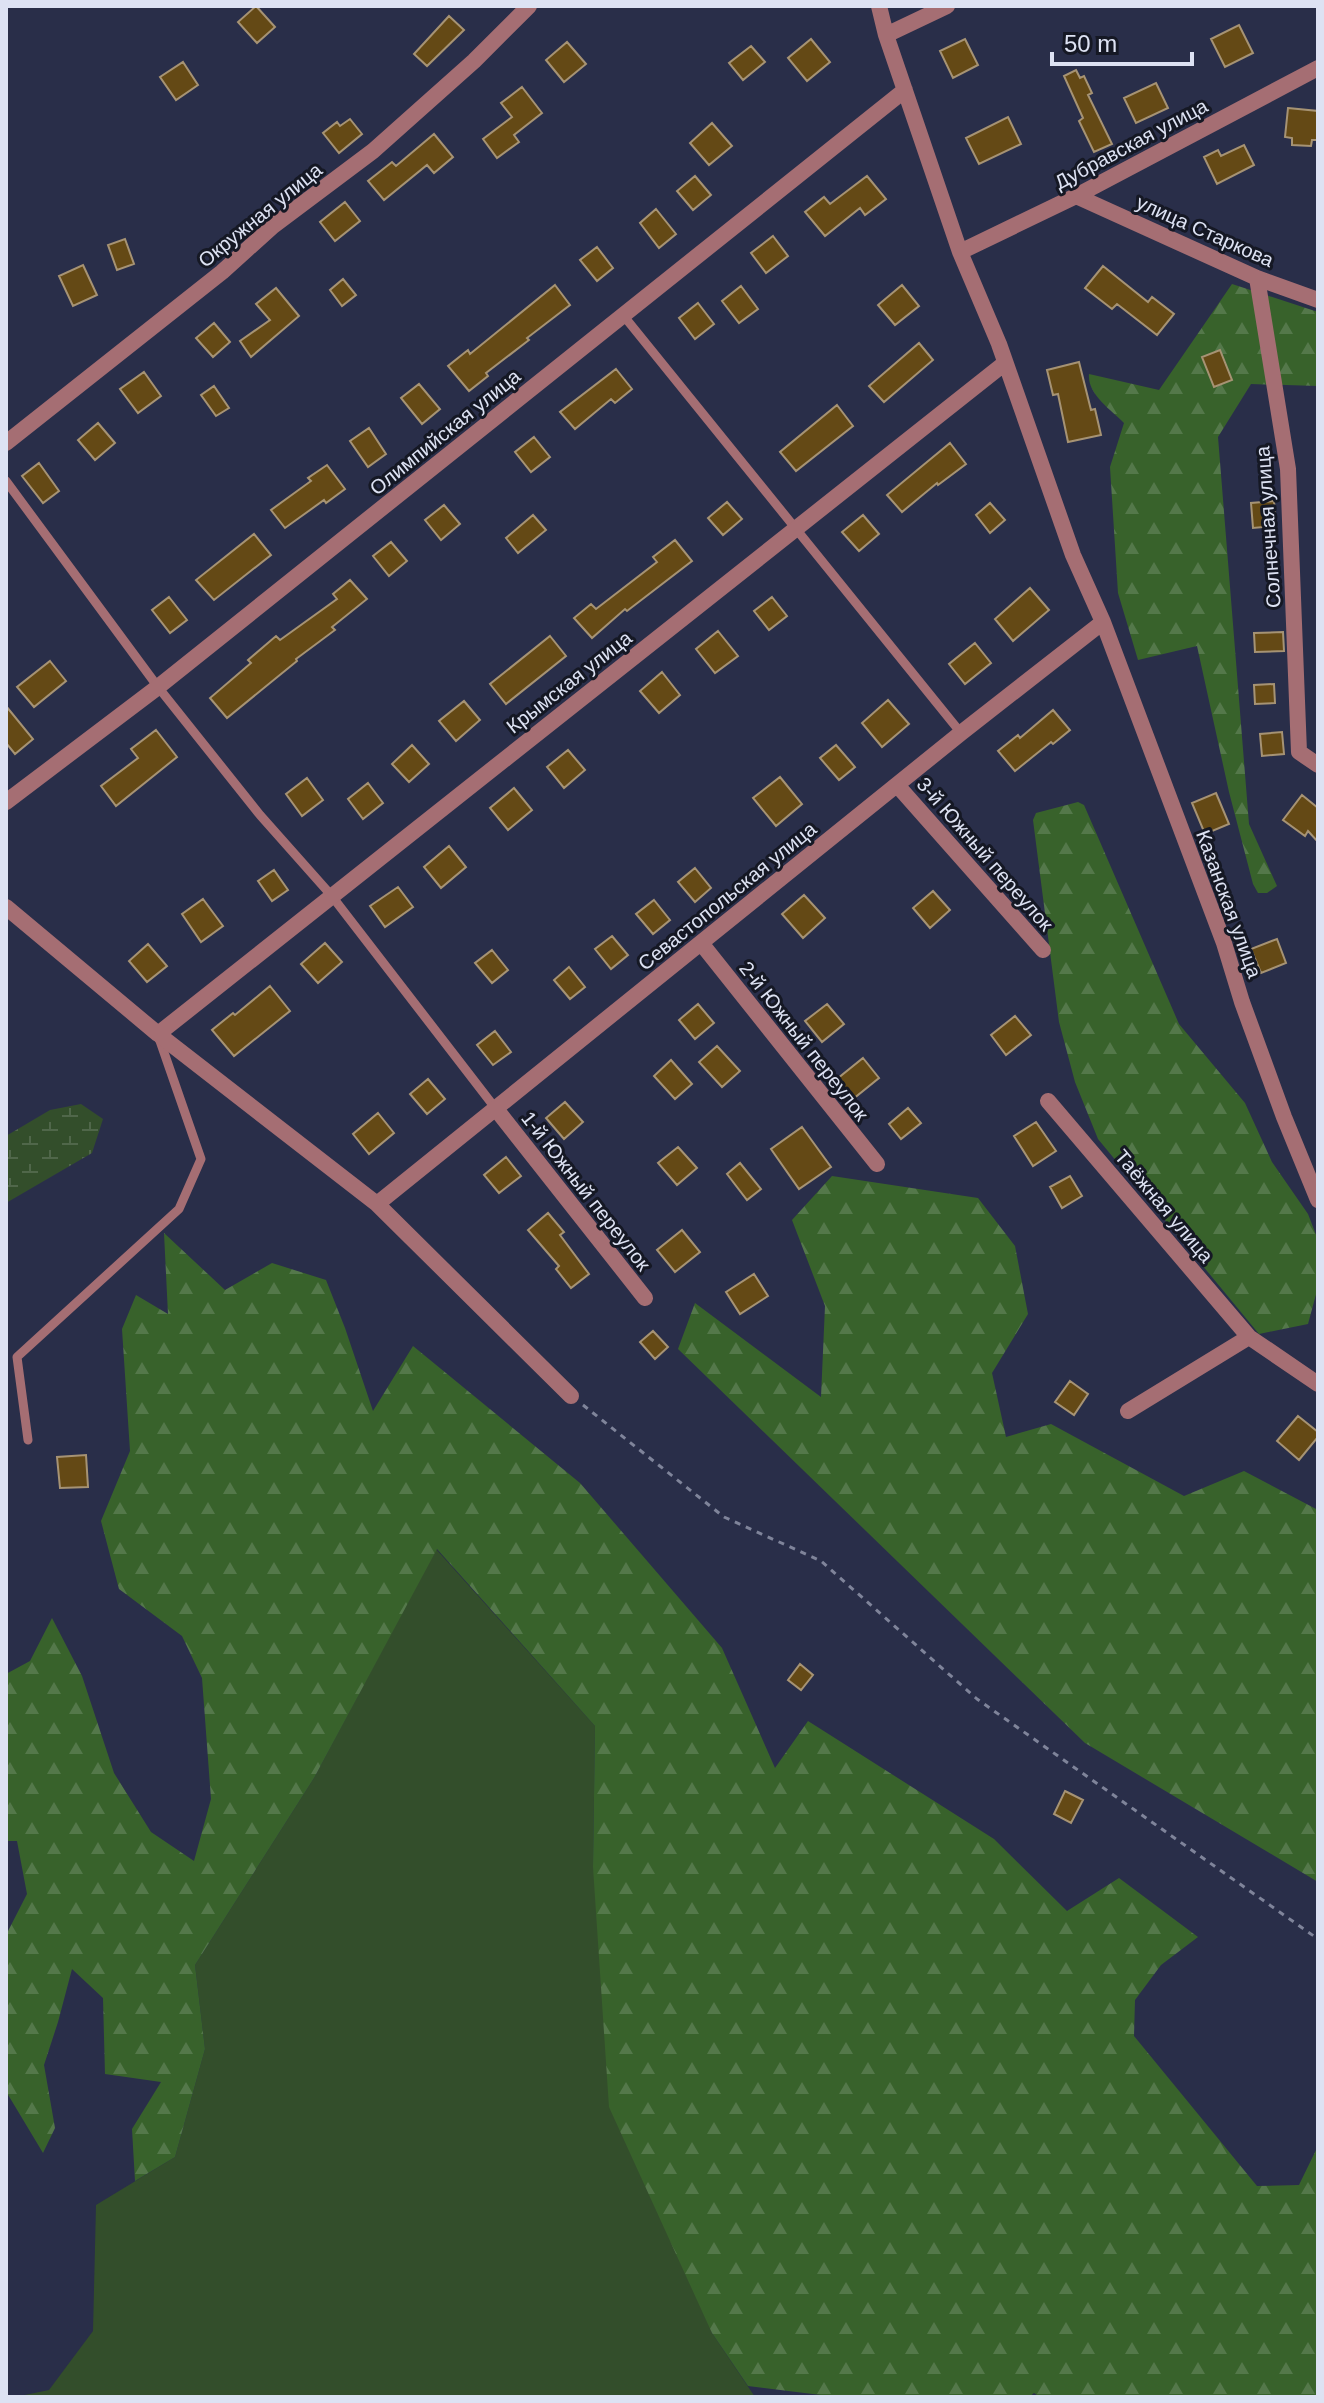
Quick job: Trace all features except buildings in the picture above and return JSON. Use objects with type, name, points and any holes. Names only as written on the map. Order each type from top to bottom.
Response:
[{"type":"street","name":"Окружная улица","points":[[6,443],[222,272],[273,226],[373,151],[474,61],[529,6]]},
{"type":"street","name":"Казанская улица","points":[[879,6],[886,35],[960,252],[1005,363],[1073,555],[1103,622],[1224,943],[1284,1117],[1318,1200]]},
{"type":"street","points":[[886,35],[947,6]]},
{"type":"street","name":"Дубравская улица","points":[[960,252],[1076,196],[1318,68]]},
{"type":"street","name":"Олимпийская улица","points":[[6,802],[158,687],[905,90]]},
{"type":"street","name":"улица Старкова","points":[[1076,196],[1257,278],[1318,300]]},
{"type":"street","name":"Солнечная улица","points":[[1257,278],[1288,469],[1299,752],[1318,765]]},
{"type":"street","name":"Крымская улица","points":[[158,1034],[1005,363]]},
{"type":"street","name":"Севастопольская улица","points":[[377,1204],[1103,622]]},
{"type":"street","name":"3-й Южный переулок","points":[[897,785],[1043,950]]},
{"type":"street","points":[[6,907],[158,1034],[377,1204],[571,1396]]},
{"type":"street","name":"2-й Южный переулок","points":[[701,943],[877,1164]]},
{"type":"street","name":"Таёжная улица","points":[[1048,1101],[1249,1337],[1318,1384]]},
{"type":"street","name":"1-й Южный переулок","points":[[496,1109],[645,1298]]},
{"type":"street","points":[[1128,1411],[1249,1337]]},
{"type":"lane","points":[[623,315],[961,733]]},
{"type":"lane","points":[[6,481],[158,687],[260,815],[331,895],[496,1109]]},
{"type":"lane","points":[[28,1440],[17,1357],[179,1209],[201,1159],[158,1034]]},
{"type":"path","points":[[571,1396],[724,1517],[821,1561],[977,1699],[1318,1939]]},
{"type":"green space","points":[[1232,284],[1318,312],[1318,386],[1251,384],[1218,437],[1249,824],[1277,886],[1267,893],[1258,893],[1253,884],[1197,646],[1138,660],[1118,593],[1110,467],[1124,423],[1101,401],[1089,381],[1089,374],[1159,390]]},
{"type":"green space","points":[[1078,802],[1084,805],[1179,1024],[1245,1103],[1272,1162],[1308,1214],[1318,1240],[1318,1287],[1308,1324],[1259,1334],[1098,1139],[1075,1082],[1059,1022],[1033,820],[1036,813]]},
{"type":"green space","points":[[81,1104],[103,1119],[92,1153],[6,1203],[6,1136],[50,1110]]},
{"type":"green space","points":[[832,1176],[978,1198],[1015,1246],[1028,1314],[992,1373],[1006,1437],[1051,1424],[1184,1496],[1244,1471],[1318,1510],[1318,1882],[1085,1743],[678,1349],[695,1303],[821,1397],[825,1306],[792,1220]]},
{"type":"green space","points":[[164,1233],[225,1290],[272,1263],[326,1280],[373,1411],[413,1346],[580,1483],[722,1648],[775,1768],[808,1721],[994,1839],[1067,1911],[1119,1878],[1198,1937],[1161,1965],[1135,2000],[1134,2036],[1257,2186],[1299,2185],[1318,2146],[1318,2397],[1040,2397],[1034,2393],[1029,2397],[837,2397],[748,2386],[712,2333],[609,2107],[593,1867],[595,1726],[437,1549],[314,1778],[195,1965],[205,2049],[175,2157],[135,2181],[132,2129],[161,2082],[105,2074],[103,1998],[72,1969],[44,2065],[55,2128],[43,2153],[7,2093],[6,2083],[6,1935],[27,1894],[17,1841],[6,1841],[6,1674],[30,1661],[52,1618],[82,1676],[114,1773],[151,1832],[194,1861],[211,1799],[202,1678],[182,1636],[119,1589],[101,1521],[130,1451],[122,1329],[136,1295],[168,1314]]},
{"type":"green space","points":[[436,1549],[595,1726],[593,1867],[712,2333],[755,2397],[15,2397],[49,2390],[93,2331],[96,2205],[175,2157],[205,2049],[195,1965],[314,1778]]}]
